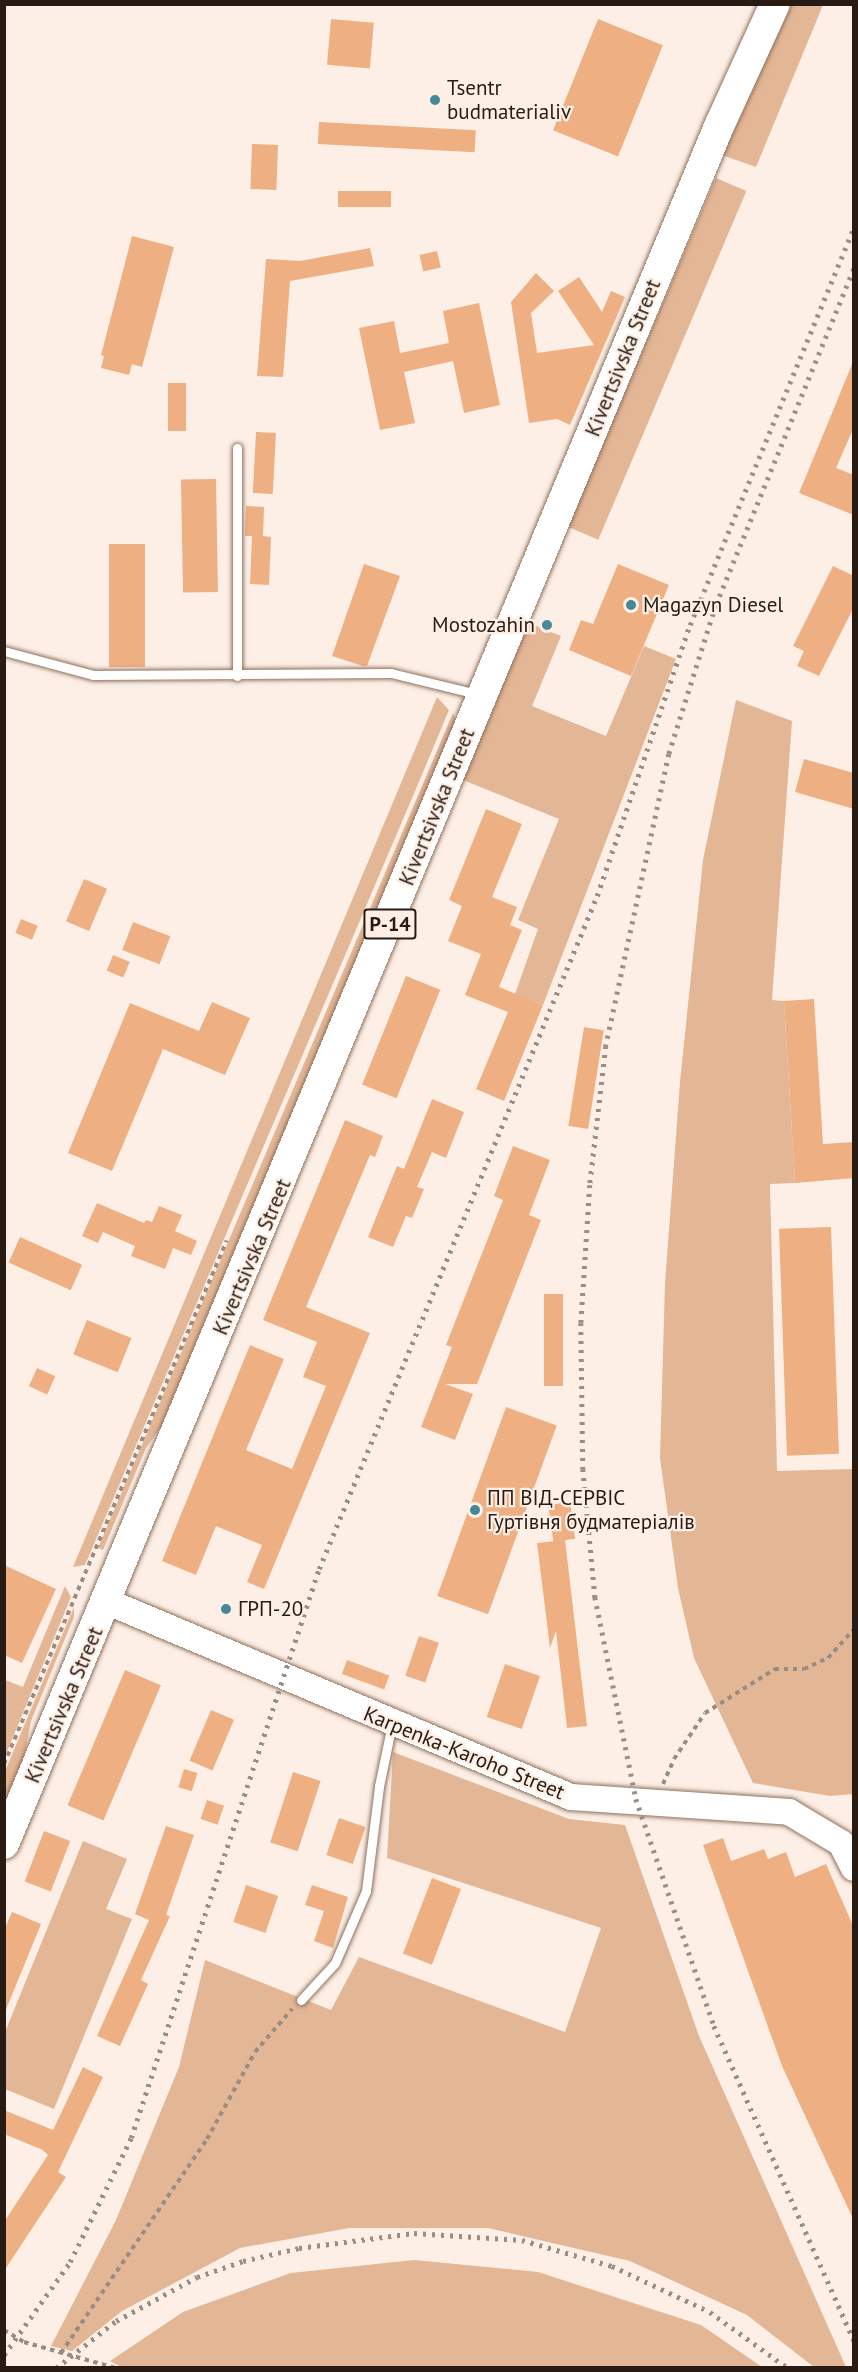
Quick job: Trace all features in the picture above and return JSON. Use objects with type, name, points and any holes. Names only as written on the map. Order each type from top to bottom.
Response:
[{"type":"main road","name":"Kivertsivska Street","points":[[4,1844],[108,1602],[720,124],[775,4]]},
{"type":"main road","name":"Karpenka-Karoho Street","points":[[108,1602],[392,1724],[571,1797],[656,1801],[789,1812],[841,1843],[854,1868]]},
{"type":"lane","points":[[237,448],[237,676]]},
{"type":"lane","points":[[4,651],[93,675],[237,676],[391,673],[482,695]]},
{"type":"lane","points":[[301,2000],[335,1963],[366,1891],[379,1786],[392,1724]]},
{"type":"path","points":[[4,1764],[82,1580]]},
{"type":"path","points":[[656,1801],[674,1759],[705,1713],[775,1668],[804,1669],[828,1658],[854,1629]]},
{"type":"path","points":[[61,2353],[207,2139],[255,2052],[301,2000]]},
{"type":"path","points":[[4,2330],[24,2342],[115,2367]]},
{"type":"shaded area","points":[[787,5],[823,5],[756,167],[722,155]]},
{"type":"shaded area","points":[[716,178],[746,191],[598,540],[568,527]]},
{"type":"shaded area","points":[[529,623],[561,636],[532,706],[606,736],[644,646],[676,659],[543,1005],[515,994],[538,929],[518,920],[559,819],[463,780]]},
{"type":"shaded area","points":[[437,697],[449,710],[85,1565],[73,1567]]},
{"type":"shaded area","points":[[736,700],[792,721],[772,1000],[784,1001],[795,1183],[770,1184],[777,1471],[853,1469],[853,1794],[830,1796],[753,1783],[694,1658],[678,1588],[660,1458],[665,1283],[680,1082],[703,860]]},
{"type":"shaded area","points":[[453,713],[458,726],[169,1416],[146,1448],[103,1550],[98,1548]]},
{"type":"shaded area","points":[[65,1586],[71,1597],[5,1756],[5,1680],[23,1687]]},
{"type":"shaded area","points":[[74,1607],[74,1617],[31,1721],[24,1758],[5,1805],[5,1771]]},
{"type":"shaded area","points":[[393,1752],[569,1819],[625,1825],[699,2036],[846,2367],[814,2367],[747,2315],[630,2261],[488,2228],[349,2228],[240,2248],[122,2311],[72,2351],[51,2346],[116,2220],[179,2067],[205,1960],[331,2010],[359,1957],[565,2032],[601,1928],[387,1858]]},
{"type":"shaded area","points":[[83,1841],[127,1859],[106,1909],[132,1919],[54,2109],[5,2089],[5,2032]]},
{"type":"shaded area","points":[[414,2260],[538,2272],[701,2325],[762,2367],[123,2368],[110,2361],[183,2312],[291,2273]]},
{"type":"building","points":[[331,19],[374,23],[370,69],[327,65]]},
{"type":"building","points":[[598,19],[663,45],[618,156],[553,130]]},
{"type":"building","points":[[319,122],[476,130],[475,152],[318,144]]},
{"type":"building","points":[[252,144],[278,145],[276,190],[250,189]]},
{"type":"building","points":[[338,191],[391,191],[391,207],[338,207]]},
{"type":"building","points":[[132,236],[174,247],[142,367],[132,364],[129,375],[101,368],[104,356],[101,355]]},
{"type":"building","points":[[370,248],[374,266],[290,281],[283,377],[257,376],[266,259],[300,261]]},
{"type":"building","points":[[437,251],[441,268],[423,272],[419,255]]},
{"type":"building","points":[[536,273],[554,291],[531,313],[537,353],[594,345],[558,291],[579,277],[602,312],[611,291],[625,297],[570,425],[557,419],[529,423],[511,302]]},
{"type":"building","points":[[479,303],[500,405],[464,413],[453,361],[404,372],[415,423],[380,430],[359,328],[394,321],[400,353],[449,343],[443,311]]},
{"type":"building","points":[[853,362],[854,427],[836,468],[854,475],[854,515],[799,493]]},
{"type":"building","points":[[168,383],[186,383],[186,431],[168,431]]},
{"type":"building","points":[[256,432],[276,433],[273,494],[253,493]]},
{"type":"building","points":[[216,479],[218,592],[183,593],[181,480]]},
{"type":"building","points":[[246,506],[264,507],[263,536],[271,537],[269,585],[250,584],[252,536],[245,536]]},
{"type":"building","points":[[109,544],[145,544],[145,667],[109,667]]},
{"type":"building","points":[[364,564],[400,576],[367,666],[332,656]]},
{"type":"building","name":"Magazyn Diesel","points":[[618,564],[669,585],[631,676],[569,650],[581,620],[593,624]]},
{"type":"building","points":[[833,566],[854,576],[854,607],[819,676],[797,666],[804,651],[793,646]]},
{"type":"building","points":[[804,759],[854,773],[854,809],[795,792]]},
{"type":"building","points":[[486,809],[522,824],[492,897],[517,907],[510,925],[522,930],[499,987],[543,1005],[504,1101],[476,1089],[508,1012],[465,995],[481,954],[448,941],[462,906],[449,900]]},
{"type":"building","points":[[84,879],[107,889],[89,931],[66,921]]},
{"type":"building","points":[[21,919],[38,926],[32,940],[15,933]]},
{"type":"building","points":[[133,922],[170,936],[160,964],[122,950]]},
{"type":"building","points":[[113,955],[130,962],[123,978],[107,971]]},
{"type":"building","points":[[406,976],[440,990],[396,1098],[362,1084]]},
{"type":"building","points":[[814,999],[823,1144],[854,1142],[854,1178],[795,1183],[784,1001]]},
{"type":"building","points":[[212,1002],[250,1018],[225,1075],[163,1049],[112,1171],[68,1153],[130,1003],[199,1031]]},
{"type":"building","points":[[584,1027],[604,1030],[588,1129],[568,1126]]},
{"type":"building","points":[[432,1099],[464,1112],[446,1158],[432,1152],[417,1187],[424,1189],[412,1218],[406,1216],[393,1247],[368,1237],[397,1166],[404,1169]]},
{"type":"building","points":[[345,1120],[383,1136],[375,1157],[370,1155],[306,1307],[370,1333],[264,1589],[247,1582],[262,1545],[216,1526],[196,1575],[162,1561],[250,1345],[284,1359],[246,1450],[292,1469],[326,1386],[303,1377],[317,1342],[263,1320]]},
{"type":"building","points":[[513,1146],[550,1160],[529,1215],[541,1220],[477,1384],[445,1384],[473,1394],[455,1440],[421,1427],[452,1347],[446,1345],[503,1200],[494,1196]]},
{"type":"building","points":[[97,1203],[144,1223],[146,1220],[152,1222],[159,1206],[182,1215],[175,1231],[197,1241],[191,1255],[173,1248],[165,1269],[131,1256],[135,1246],[103,1232],[98,1243],[82,1236]]},
{"type":"building","points":[[831,1227],[839,1454],[787,1456],[779,1229]]},
{"type":"building","points":[[20,1237],[82,1265],[71,1290],[9,1263]]},
{"type":"building","points":[[544,1294],[563,1294],[563,1386],[544,1386]]},
{"type":"building","points":[[87,1320],[132,1338],[118,1372],[73,1354]]},
{"type":"building","points":[[37,1368],[55,1376],[47,1394],[29,1386]]},
{"type":"building","points":[[506,1407],[557,1425],[488,1614],[437,1596]]},
{"type":"building","points":[[570,1502],[575,1539],[553,1542],[548,1505]]},
{"type":"building","points":[[565,1540],[587,1726],[567,1728],[556,1631],[550,1648],[537,1543]]},
{"type":"building","points":[[4,1565],[56,1589],[22,1663],[4,1655]]},
{"type":"building","points":[[419,1636],[439,1643],[425,1683],[405,1676]]},
{"type":"building","points":[[347,1660],[389,1675],[384,1689],[342,1674]]},
{"type":"building","points":[[505,1664],[540,1676],[522,1729],[487,1717]]},
{"type":"building","points":[[125,1670],[161,1685],[103,1821],[68,1805]]},
{"type":"building","points":[[211,1710],[234,1720],[213,1770],[190,1761]]},
{"type":"building","points":[[184,1769],[197,1773],[192,1791],[178,1787]]},
{"type":"building","points":[[293,1772],[321,1781],[298,1851],[270,1842]]},
{"type":"building","points":[[207,1800],[224,1806],[218,1825],[200,1819]]},
{"type":"building","points":[[339,1818],[365,1827],[353,1864],[326,1855]]},
{"type":"building","points":[[166,1826],[194,1835],[166,1915],[170,1916],[141,1980],[148,1984],[120,2046],[97,2036],[149,1920],[135,1914]]},
{"type":"building","points":[[44,1831],[70,1841],[51,1891],[25,1881]]},
{"type":"building","points":[[723,1838],[731,1861],[764,1849],[768,1859],[786,1852],[795,1877],[826,1864],[854,1928],[854,2221],[782,2066],[703,1845]]},
{"type":"building","points":[[432,1878],[461,1889],[432,1965],[403,1954]]},
{"type":"building","points":[[246,1885],[278,1896],[265,1933],[233,1922]]},
{"type":"building","points":[[312,1885],[348,1897],[333,1948],[314,1941],[324,1911],[305,1905]]},
{"type":"building","points":[[12,1912],[41,1924],[5,2012],[4,1930]]},
{"type":"building","points":[[83,2067],[103,2077],[58,2172],[66,2177],[4,2271],[4,2222],[48,2155],[43,2150],[4,2134],[4,2110],[53,2130]]},
{"type":"railway","points":[[4,2355],[70,2262],[131,2138],[319,1569],[597,896],[690,625],[854,227]]},
{"type":"railway","points":[[854,269],[716,605],[669,754],[606,1046],[590,1185],[581,1323],[583,1469],[595,1597],[636,1799],[714,2026],[854,2341]]},
{"type":"railway","points":[[56,2368],[116,2321],[197,2277],[243,2261],[299,2248],[414,2233],[522,2240],[612,2266],[710,2312],[788,2368]]},
{"type":"place","name":"Tsentr budmaterialiv","points":[[435,100]]},
{"type":"place","name":"Magazyn Diesel","points":[[631,605]]},
{"type":"place","name":"Mostozahin","points":[[547,625]]},
{"type":"place","name":"ПП ВІД-СЕРВІС Гуртівня будматеріалів","points":[[475,1510]]},
{"type":"place","name":"ГРП-20","points":[[226,1609]]}]
